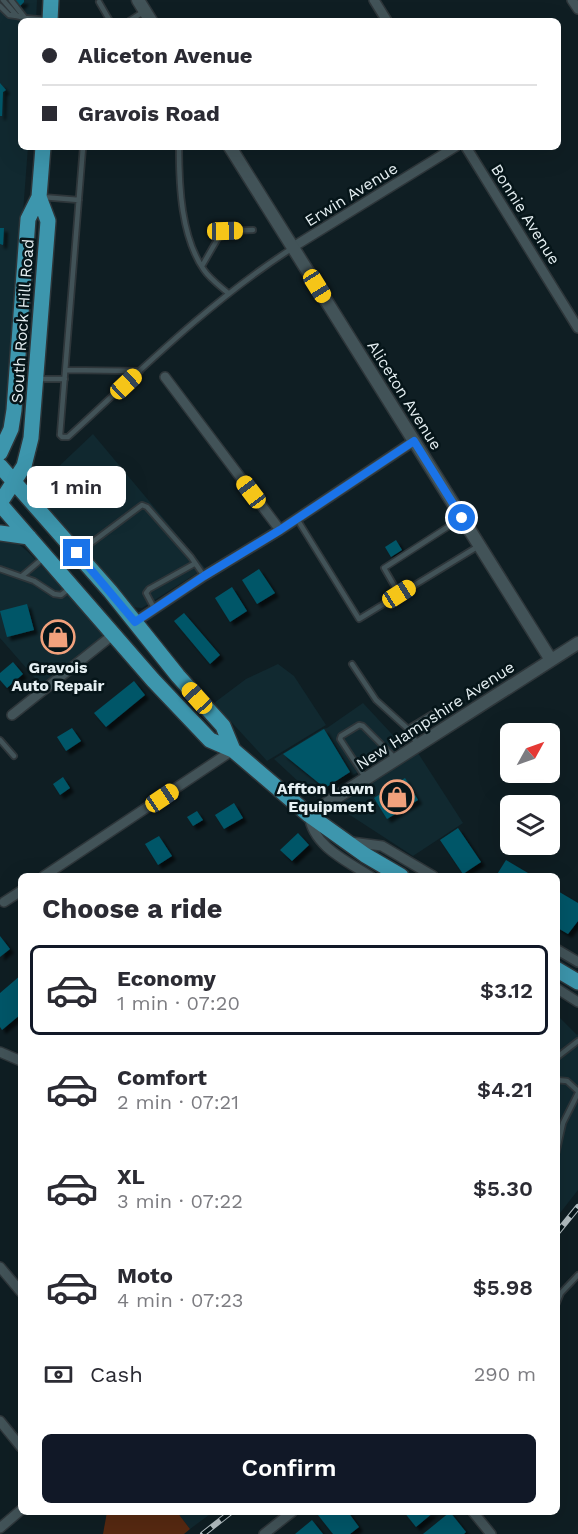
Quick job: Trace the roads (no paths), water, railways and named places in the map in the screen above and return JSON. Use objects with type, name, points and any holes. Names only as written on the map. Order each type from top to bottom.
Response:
[{"type":"main road","points":[[50,18],[51,0]]},
{"type":"main road","name":"South Rock Hill Road","points":[[0,453],[11,429],[14,410],[28,219],[39,197],[43,150]]},
{"type":"main road","name":"South Rock Hill Road","points":[[0,504],[28,457],[48,222],[39,197]]},
{"type":"main road","points":[[0,466],[77,553],[178,676],[223,726],[233,750]]},
{"type":"main road","points":[[0,504],[153,680],[210,740],[233,750],[309,815],[396,873]]},
{"type":"main road","points":[[0,533],[28,537]]},
{"type":"main road","points":[[560,971],[578,982]]},
{"type":"street","points":[[374,0],[385,18]]},
{"type":"street","points":[[572,0],[578,9]]},
{"type":"street","name":"Aliceton Avenue","points":[[232,150],[551,660]]},
{"type":"street","name":"Erwin Avenue","points":[[293,247],[450,150]]},
{"type":"street","name":"Bonnie Avenue","points":[[468,150],[578,328]]},
{"type":"street","points":[[165,377],[280,530]]},
{"type":"street","points":[[135,622],[414,441]]},
{"type":"street","points":[[12,715],[114,634]]},
{"type":"street","name":"New Hampshire Avenue","points":[[309,815],[578,643]]},
{"type":"street","points":[[48,873],[233,750]]},
{"type":"street","points":[[309,815],[311,827],[321,843],[366,873]]},
{"type":"street","points":[[347,842],[382,846],[428,873]]},
{"type":"street","points":[[4,902],[18,893]]},
{"type":"street","points":[[560,952],[578,962]]},
{"type":"street","points":[[560,991],[578,1002]]},
{"type":"street","points":[[0,1052],[18,1060]]},
{"type":"street","points":[[0,1267],[18,1288]]},
{"type":"street","points":[[0,1421],[18,1443]]},
{"type":"street","points":[[0,1528],[18,1513]]},
{"type":"street","points":[[264,1534],[288,1515]]},
{"type":"street","points":[[475,1515],[491,1534]]},
{"type":"lane","points":[[3,0],[17,16]]},
{"type":"lane","points":[[11,0],[25,18]]},
{"type":"lane","points":[[99,2],[109,18]]},
{"type":"lane","points":[[0,6],[9,15]]},
{"type":"lane","points":[[0,14],[25,18]]},
{"type":"lane","points":[[83,150],[60,435],[65,438],[228,293],[251,274],[293,247]]},
{"type":"lane","points":[[179,150],[179,188],[192,247],[205,272],[228,293]]},
{"type":"lane","points":[[39,197],[79,200]]},
{"type":"lane","points":[[202,266],[221,233],[254,230]]},
{"type":"lane","points":[[66,370],[140,371]]},
{"type":"lane","points":[[36,379],[65,379]]},
{"type":"lane","points":[[77,553],[142,505],[147,507],[191,557],[204,576]]},
{"type":"lane","points":[[399,594],[384,568],[462,518]]},
{"type":"lane","points":[[296,519],[359,619],[479,545]]},
{"type":"lane","points":[[22,576],[45,556]]},
{"type":"lane","points":[[154,609],[146,593],[149,589],[194,564]]},
{"type":"lane","points":[[0,569],[34,581],[54,594],[61,595],[72,587]]},
{"type":"lane","points":[[352,664],[376,700],[408,729],[418,745]]},
{"type":"lane","points":[[408,729],[434,713]]},
{"type":"lane","points":[[365,778],[341,736],[359,725],[363,726],[396,759]]},
{"type":"lane","points":[[0,740],[14,756]]},
{"type":"lane","points":[[560,1055],[578,1041]]},
{"type":"lane","points":[[560,1080],[567,1081],[578,1092],[563,1123],[560,1136]]},
{"type":"lane","points":[[560,1295],[578,1275]]},
{"type":"railway","points":[[560,1229],[578,1207]]},
{"type":"railway","points":[[203,1534],[227,1515]]},
{"type":"place","name":"Gravois Auto Repair","points":[[58,637]]},
{"type":"place","name":"Affton Lawn Equipment","points":[[397,797]]}]
